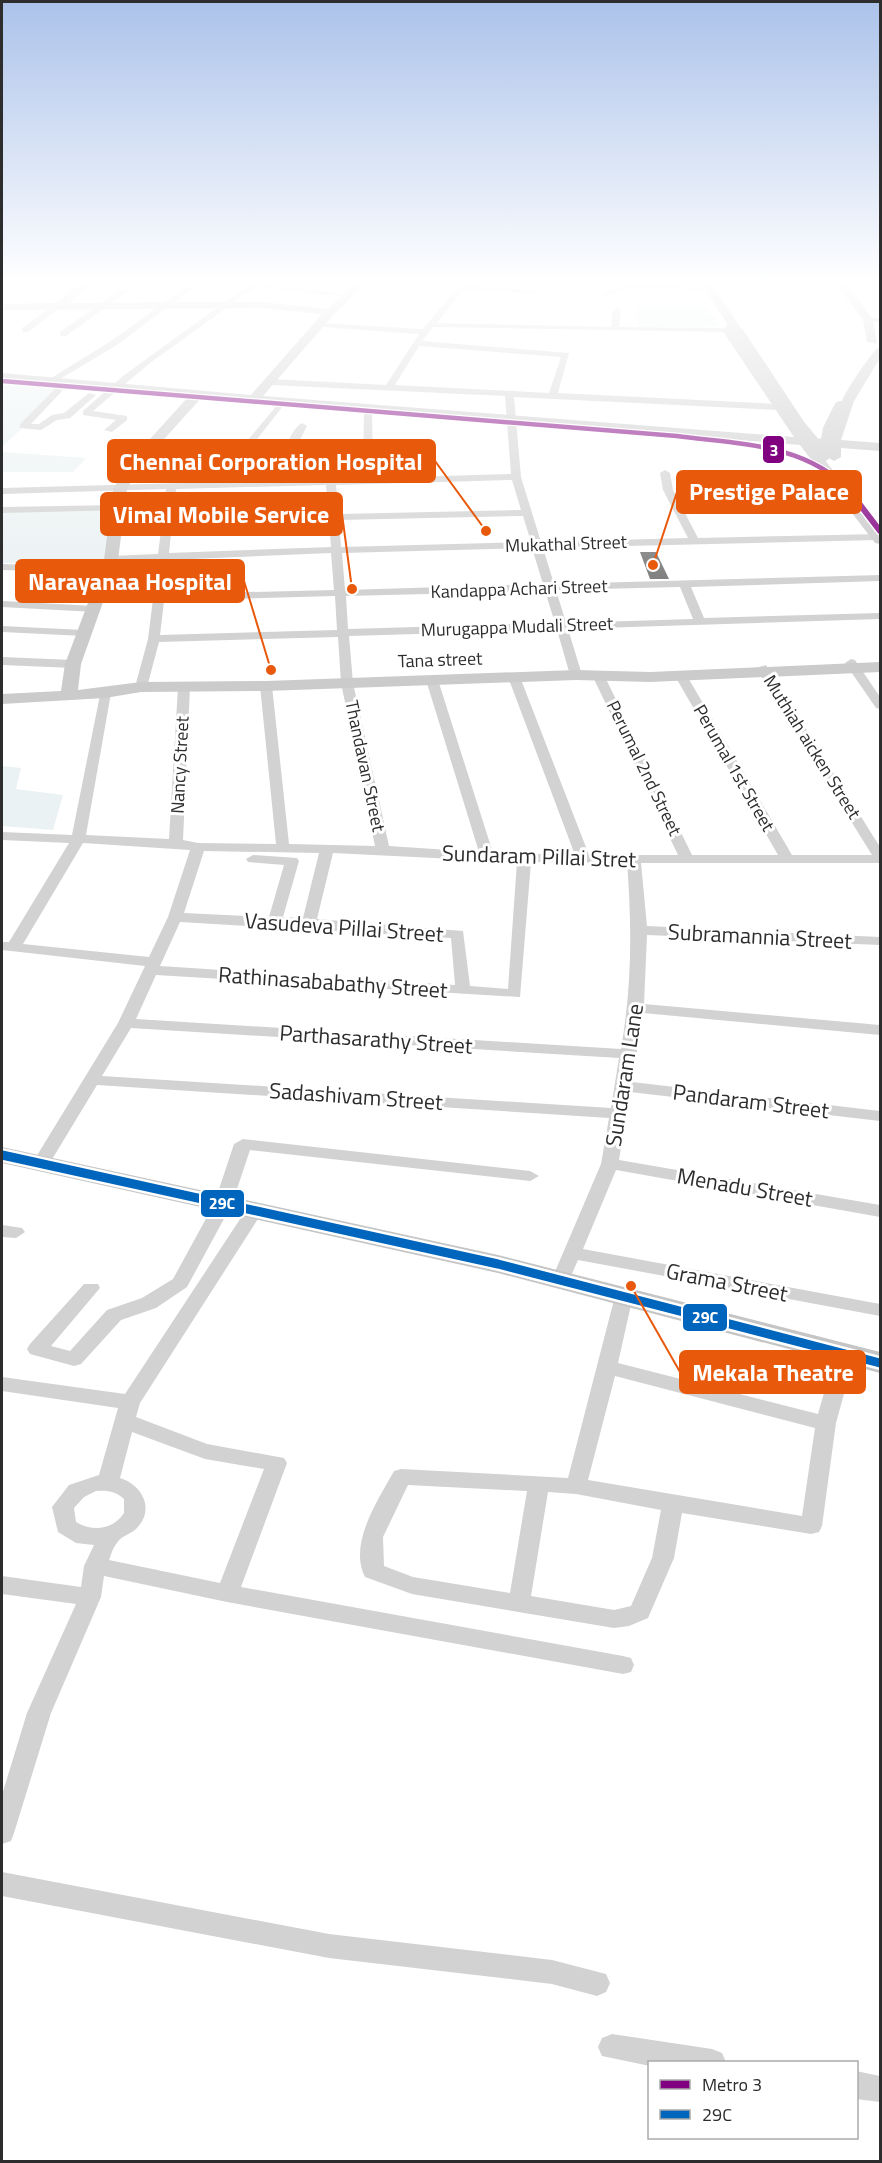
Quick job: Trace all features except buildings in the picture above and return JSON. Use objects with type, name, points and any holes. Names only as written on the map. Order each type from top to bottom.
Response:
[{"type":"main road","points":[[2,1155],[498,1264],[880,1363]]},
{"type":"street","points":[[50,384],[200,393],[512,419],[816,437],[880,447]]},
{"type":"street","points":[[61,384],[56,385],[23,426],[41,427],[55,417],[67,416],[110,384]]},
{"type":"street","points":[[81,384],[104,388]]},
{"type":"street","points":[[254,399],[270,384]]},
{"type":"street","points":[[310,384],[778,407]]},
{"type":"street","points":[[389,388],[391,384]]},
{"type":"street","points":[[552,397],[556,384]]},
{"type":"street","points":[[765,384],[778,407],[816,437],[842,473],[880,516]]},
{"type":"street","points":[[770,384],[799,425],[816,437],[831,470],[880,535]]},
{"type":"street","points":[[779,384],[880,535]]},
{"type":"street","points":[[816,437],[850,384]]},
{"type":"street","points":[[816,437],[834,418],[851,384]]},
{"type":"street","points":[[816,437],[838,423],[859,384]]},
{"type":"street","points":[[104,388],[86,413],[124,418],[110,430]]},
{"type":"street","points":[[509,392],[516,477],[576,675]]},
{"type":"street","points":[[69,695],[73,664],[95,609],[109,565],[120,489],[135,464],[200,393]]},
{"type":"street","points":[[221,487],[235,461],[283,401]]},
{"type":"street","points":[[368,408],[368,482]]},
{"type":"street","points":[[816,437],[838,423]]},
{"type":"street","points":[[283,484],[288,454],[302,426]]},
{"type":"street","points":[[665,473],[668,490],[694,540]]},
{"type":"street","points":[[2,491],[221,487],[516,477]]},
{"type":"street","name":"Thandavan Street","points":[[331,483],[347,683],[383,850]]},
{"type":"street","points":[[141,687],[154,639],[164,556],[165,521],[171,488]]},
{"type":"street","points":[[2,510],[118,508]]},
{"type":"street","points":[[165,521],[527,513]]},
{"type":"street","name":"Mukathal Street","points":[[2,567],[109,565],[164,556],[880,535]]},
{"type":"street","name":"Kandappa Achari Street","points":[[158,598],[880,578]]},
{"type":"street","points":[[684,584],[700,621]]},
{"type":"street","points":[[2,604],[95,609]]},
{"type":"street","name":"Murugappa Mudali Street","points":[[154,639],[880,616]]},
{"type":"street","points":[[2,629],[84,633]]},
{"type":"street","points":[[2,661],[73,664]]},
{"type":"street","points":[[880,662],[854,666],[880,705]]},
{"type":"street","name":"Tana street","points":[[2,699],[105,693],[141,687],[266,686],[576,675],[681,676],[764,670],[880,667]]},
{"type":"street","points":[[636,676],[657,672],[764,670]]},
{"type":"street","name":"Muthiah aicken Street","points":[[764,670],[880,858]]},
{"type":"street","name":"Perumal 1st Street","points":[[681,676],[787,859]]},
{"type":"street","points":[[514,677],[584,859]]},
{"type":"street","name":"Perumal 2nd Street","points":[[599,677],[688,860]]},
{"type":"street","points":[[432,680],[487,857]]},
{"type":"street","points":[[266,686],[283,849]]},
{"type":"street","name":"Nancy Street","points":[[176,843],[184,687]]},
{"type":"street","points":[[8,946],[78,840],[105,693]]},
{"type":"street","points":[[2,836],[176,843],[197,852],[292,861],[275,921]]},
{"type":"street","points":[[309,922],[327,849]]},
{"type":"street","name":"Sundaram Pillai Stret","points":[[197,852],[327,849],[584,859],[880,858]]},
{"type":"street","points":[[42,1162],[94,1080],[126,1023],[175,917],[197,852]]},
{"type":"street","name":"Rathinasababathy Street","points":[[8,946],[152,966],[515,994],[524,858]]},
{"type":"street","name":"Sundaram Lane","points":[[560,1281],[610,1164],[621,1086],[636,1008],[639,930],[634,859]]},
{"type":"street","name":"Vasudeva Pillai Street","points":[[175,917],[309,922],[458,934],[463,990]]},
{"type":"street","name":"Subramannia Street","points":[[639,930],[880,941]]},
{"type":"street","points":[[636,1008],[880,1030]]},
{"type":"street","name":"Parthasarathy Street","points":[[126,1023],[627,1054]]},
{"type":"street","name":"Sadashivam Street","points":[[94,1080],[618,1113]]},
{"type":"street","name":"Pandaram Street","points":[[621,1086],[880,1116]]},
{"type":"street","points":[[91,1288],[37,1349],[74,1359],[114,1316],[149,1304],[180,1282],[223,1204],[243,1144],[530,1176]]},
{"type":"street","name":"Menadu Street","points":[[610,1164],[880,1211]]},
{"type":"street","points":[[108,1482],[128,1412],[254,1211]]},
{"type":"street","name":"Grama Street","points":[[573,1253],[880,1310]]},
{"type":"street","points":[[576,1486],[624,1296]]},
{"type":"street","points":[[673,1504],[663,1558],[640,1611],[629,1617],[614,1619],[412,1585],[373,1571],[372,1537],[394,1487],[401,1477],[576,1486],[811,1526],[826,1423],[845,1354]]},
{"type":"street","points":[[607,1367],[826,1423]]},
{"type":"street","points":[[2,1384],[128,1412],[205,1451],[277,1463],[227,1593]]},
{"type":"street","points":[[108,1482],[128,1489],[136,1505],[129,1523],[109,1536],[96,1538],[73,1533],[66,1526],[62,1517],[63,1508],[75,1491],[97,1483],[108,1482]]},
{"type":"street","points":[[519,1603],[539,1484]]},
{"type":"street","points":[[2,1833],[39,1713],[90,1598],[95,1566],[109,1536]]},
{"type":"street","points":[[95,1566],[227,1593],[623,1665]]},
{"type":"street","points":[[2,1585],[90,1598]]},
{"type":"street","points":[[2,1884],[329,1946],[552,1972],[597,1983]]},
{"type":"street","points":[[612,2047],[705,2061]]},
{"type":"street","points":[[858,2085],[880,2089]]},
{"type":"shaded area","points":[[2,384],[69,384],[2,447]]},
{"type":"shaded area","points":[[2,452],[86,458],[73,472],[2,472]]},
{"type":"shaded area","points":[[116,509],[105,562],[2,563],[2,511]]},
{"type":"shaded area","points":[[2,766],[21,768],[16,789],[63,795],[53,830],[2,826]]},
{"type":"metro line","name":"3","points":[[38,384],[677,436],[755,446],[794,455],[829,472],[850,492],[880,531]]},
{"type":"transit line","name":"29C","points":[[2,1155],[498,1264],[880,1363]]},
{"type":"place","name":"Chennai Corporation Hospital","points":[[486,531]]},
{"type":"place","name":"Prestige Palace","points":[[653,565]]},
{"type":"place","name":"Vimal Mobile Service","points":[[352,589]]},
{"type":"place","name":"Narayanaa Hospital","points":[[271,670]]},
{"type":"place","name":"Mekala Theatre","points":[[631,1286]]}]
